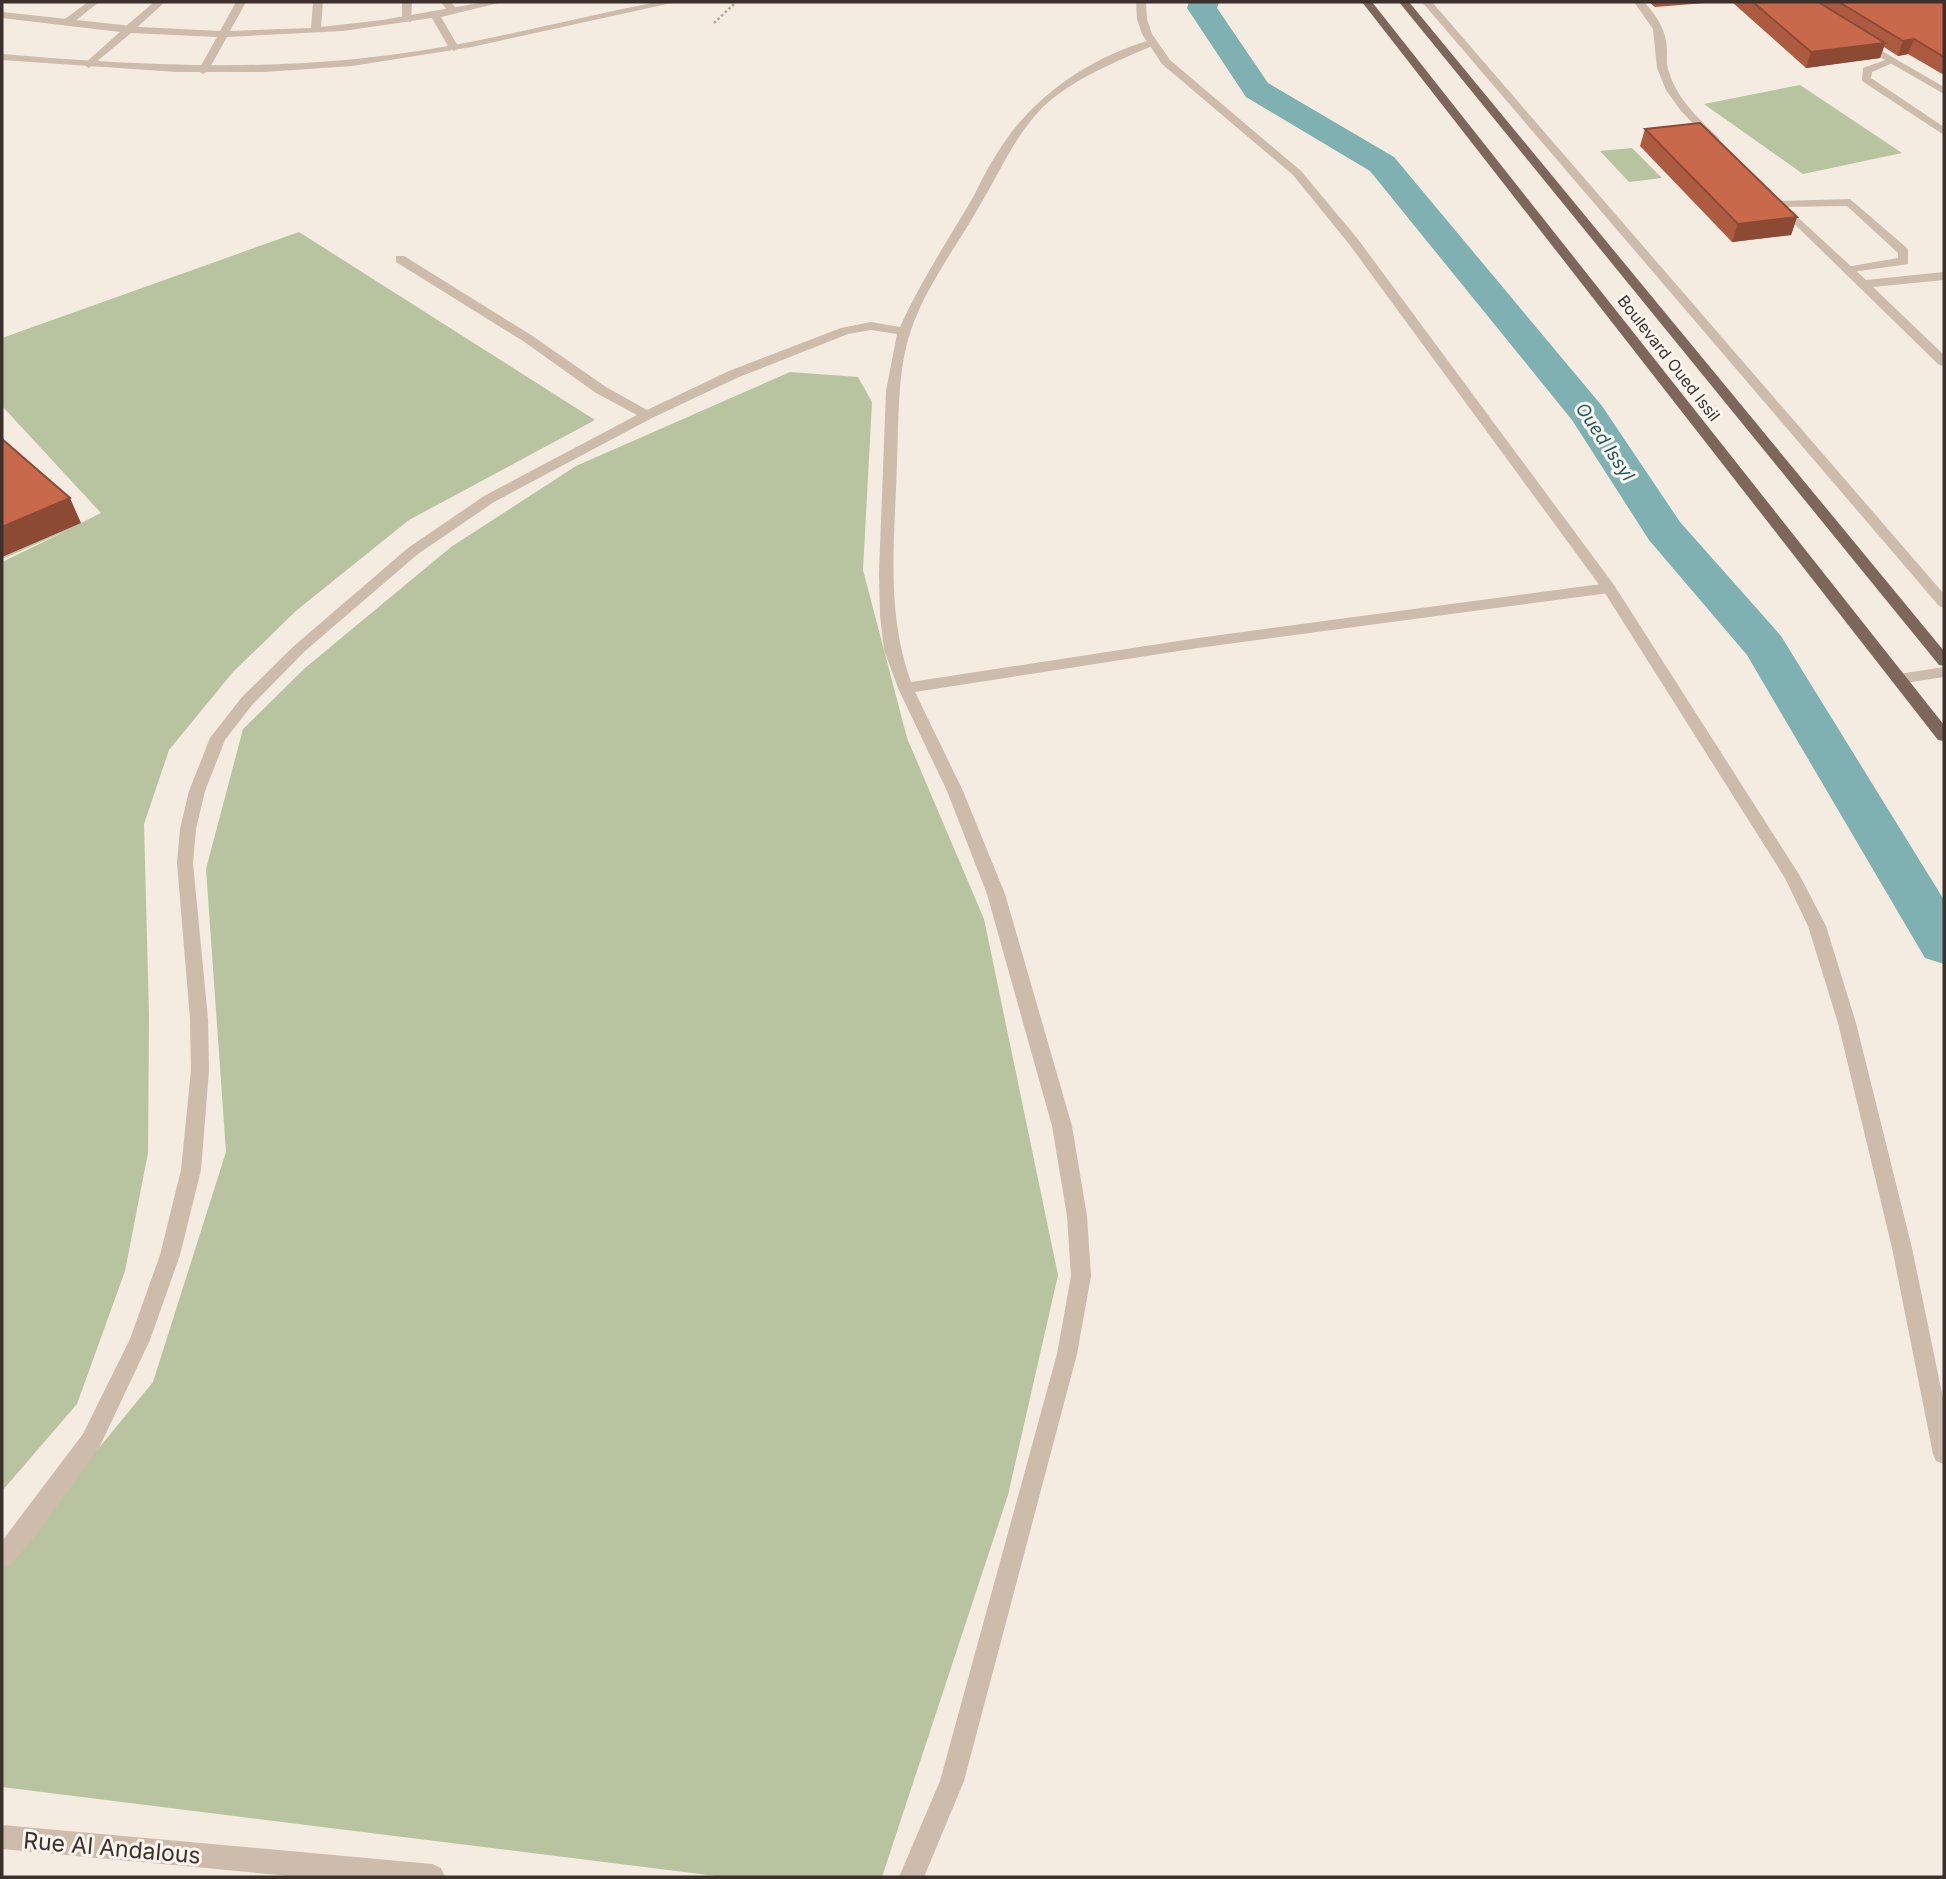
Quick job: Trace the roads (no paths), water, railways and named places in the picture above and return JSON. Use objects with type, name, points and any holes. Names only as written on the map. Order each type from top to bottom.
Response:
[{"type":"main road","name":"Boulevard Oued Issil","points":[[1367,2],[1944,736]]},
{"type":"main road","name":"Boulevard Oued Issil","points":[[1404,2],[1944,661]]},
{"type":"street","points":[[66,23],[94,2]]},
{"type":"street","points":[[89,65],[160,2]]},
{"type":"street","points":[[203,71],[241,2]]},
{"type":"street","points":[[316,30],[318,2]]},
{"type":"street","points":[[407,2],[407,20]]},
{"type":"street","points":[[446,2],[454,12]]},
{"type":"street","points":[[2,15],[129,29],[223,34],[316,30],[407,20],[498,2]]},
{"type":"street","points":[[2,57],[203,71],[354,63],[454,48],[671,2]]},
{"type":"street","points":[[1141,2],[1140,22],[1150,43],[1166,62],[1266,146],[1317,195],[1609,588],[1792,876],[1817,926],[1847,1023],[1896,1221],[1944,1454]]},
{"type":"street","points":[[1427,2],[1944,603]]},
{"type":"street","points":[[1639,2],[1655,20],[1660,33],[1662,69],[1670,88],[1691,116],[1720,146]]},
{"type":"street","points":[[435,15],[454,48]]},
{"type":"street","points":[[1849,34],[1944,91]]},
{"type":"street","points":[[912,1877],[953,1781],[1067,1354],[1081,1276],[1076,1216],[1062,1126],[996,894],[955,791],[906,688],[892,650],[887,615],[886,573],[894,391],[904,331],[936,267],[976,203],[1001,155],[1031,114],[1055,92],[1087,71],[1150,43]]},
{"type":"street","points":[[1892,61],[1872,66],[1867,70],[1866,79],[1944,132]]},
{"type":"street","points":[[1769,194],[1866,284],[1944,362]]},
{"type":"street","points":[[1779,204],[1840,200],[1850,202],[1904,252],[1904,261],[1850,271]]},
{"type":"street","points":[[400,259],[527,338],[601,390],[647,415]]},
{"type":"street","points":[[1866,284],[1944,275]]},
{"type":"street","points":[[2,1557],[23,1534],[91,1441],[141,1340],[170,1255],[191,1170],[200,1070],[199,1019],[185,863],[188,829],[197,791],[218,738],[275,672],[414,551],[489,499],[647,415],[734,374],[845,331],[871,326],[904,331]]},
{"type":"street","points":[[906,688],[1198,643],[1609,588]]},
{"type":"street","points":[[1899,679],[1944,673]]},
{"type":"street","name":"Rue Al Andalous","points":[[2,1837],[432,1877]]},
{"type":"waterway","name":"Oued Issyl","points":[[1204,2],[1202,8],[1257,90],[1382,164],[1588,414],[1664,531],[1765,646],[1944,944]]}]
